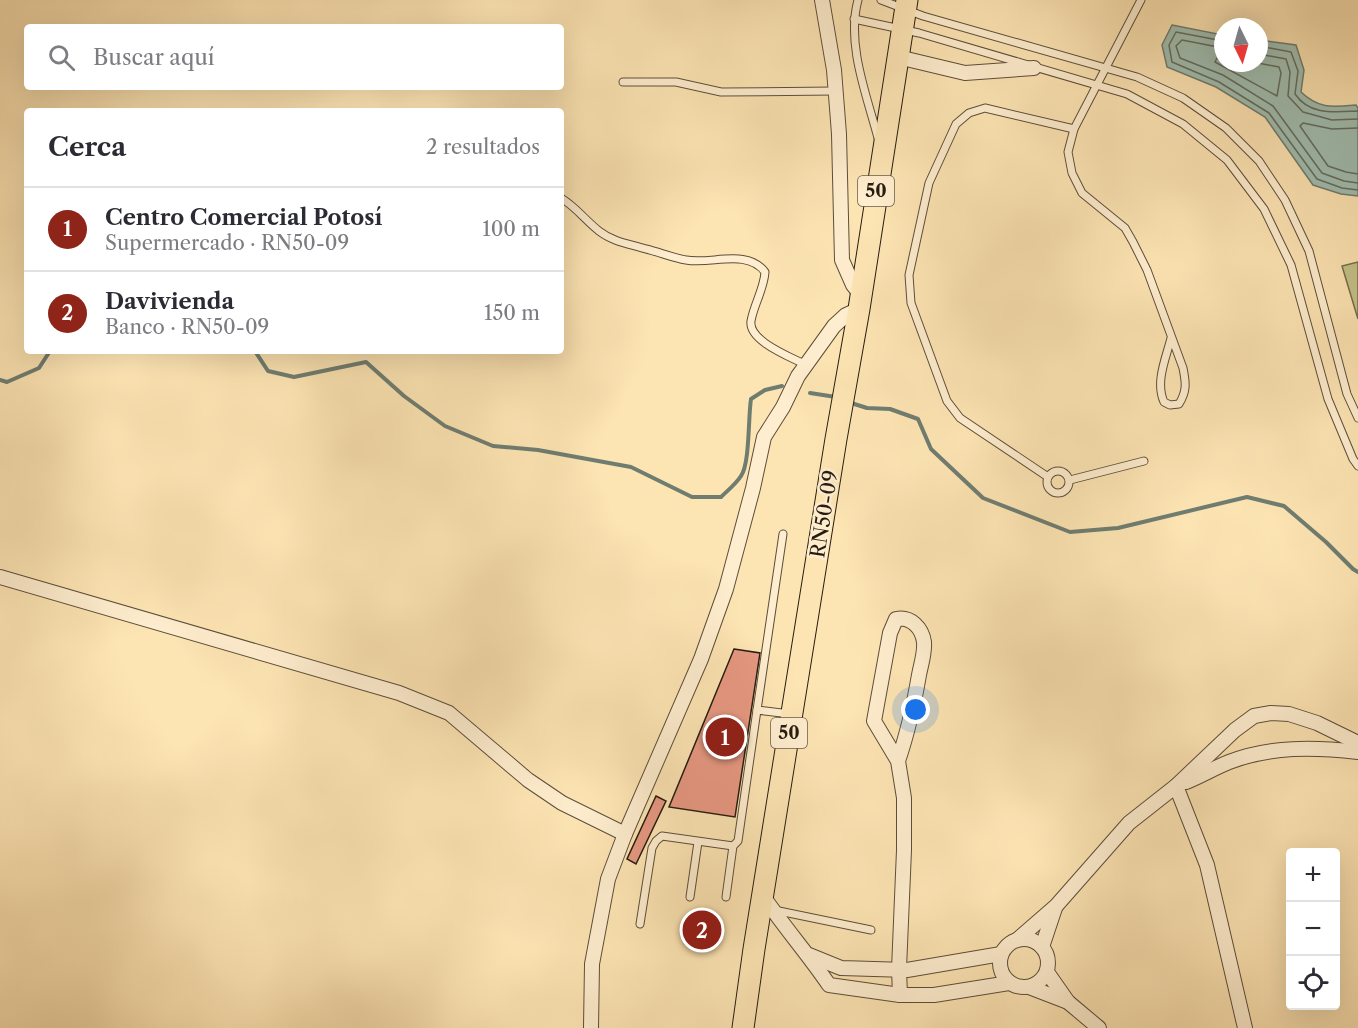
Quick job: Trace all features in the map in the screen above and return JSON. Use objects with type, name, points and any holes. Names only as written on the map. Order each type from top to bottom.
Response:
[{"type":"main road","name":"RN50-09","points":[[743,1028],[767,903],[792,715],[905,13]]},
{"type":"street","points":[[591,1028],[592,964],[608,879],[701,658],[726,589],[765,437],[798,376],[834,326],[860,302],[843,260],[836,92],[822,0]]},
{"type":"street","points":[[898,57],[965,73],[1034,68]]},
{"type":"street","points":[[0,577],[399,693],[449,713],[528,780],[562,803],[625,834]]},
{"type":"street","points":[[898,761],[909,727],[924,651],[921,631],[911,621],[902,618],[896,619],[890,633],[874,720],[898,761],[904,798],[900,995]]},
{"type":"street","points":[[1068,1002],[1029,987],[1018,987],[1010,983],[1000,970],[1001,954],[1007,945],[1017,940],[1056,906],[1129,823],[1176,786],[1235,730],[1254,716],[1271,713],[1289,714],[1317,723],[1358,743]]},
{"type":"street","points":[[1176,786],[1228,762],[1253,754],[1288,749],[1320,748],[1358,752]]},
{"type":"street","points":[[1176,786],[1207,865],[1245,1028]]},
{"type":"street","points":[[767,903],[809,955],[829,985],[900,995],[934,995],[1010,983]]},
{"type":"street","points":[[1042,947],[1056,906]]},
{"type":"street","points":[[1017,940],[1028,939],[1042,947],[1048,962],[1047,972],[1041,981],[1029,987]]},
{"type":"street","points":[[809,955],[841,968],[899,969],[926,967],[1001,954]]},
{"type":"street","points":[[1047,972],[1068,1002],[1099,1028]]},
{"type":"lane","points":[[858,0],[854,19],[856,45],[882,153]]},
{"type":"lane","points":[[881,0],[905,13],[1034,68],[1127,94],[1183,124],[1227,160],[1264,209],[1291,265],[1328,399],[1358,466]]},
{"type":"lane","points":[[1141,0],[1074,129],[1068,152],[1072,173],[1082,193],[1125,228],[1147,270],[1183,368],[1186,384],[1179,404],[1170,405],[1164,402],[1160,387],[1171,338]]},
{"type":"lane","points":[[854,19],[905,13],[923,16],[1107,68],[1137,77],[1183,98],[1226,128],[1259,161],[1285,200],[1309,251],[1347,394],[1358,418]]},
{"type":"lane","points":[[623,82],[676,82],[721,92],[836,92]]},
{"type":"lane","points":[[1048,477],[960,418],[947,401],[911,303],[909,275],[928,183],[956,124],[969,113],[985,108],[1074,129]]},
{"type":"lane","points":[[564,200],[579,210],[600,232],[614,240],[688,261],[740,259],[752,261],[760,266],[765,272],[750,323],[752,332],[758,339],[806,365]]},
{"type":"lane","points":[[1070,480],[1144,461]]},
{"type":"lane","points":[[1059,471],[1066,474],[1070,480],[1069,487],[1058,494],[1052,492],[1047,486],[1051,473],[1059,471]]},
{"type":"lane","points":[[726,897],[733,846],[738,840],[783,534]]},
{"type":"lane","points":[[758,710],[792,715]]},
{"type":"lane","points":[[640,924],[652,848],[656,841],[662,836],[733,846]]},
{"type":"lane","points":[[690,897],[698,842]]},
{"type":"lane","points":[[767,903],[871,930]]},
{"type":"shaded area","points":[[1358,262],[1358,319],[1342,266]]},
{"type":"water","points":[[1172,25],[1214,33],[1214,72],[1268,72],[1268,41],[1296,45],[1304,70],[1301,92],[1308,98],[1326,106],[1356,105],[1358,108],[1358,196],[1341,194],[1313,185],[1265,117],[1216,87],[1167,67],[1162,45]]},
{"type":"building","points":[[734,649],[760,653],[735,817],[669,807]]},
{"type":"building","points":[[656,796],[666,801],[636,864],[627,859]]},
{"type":"waterway","points":[[0,380],[7,382],[39,368],[48,354]]},
{"type":"waterway","points":[[257,354],[268,371],[294,377],[366,362],[404,396],[445,426],[493,446],[538,450],[631,467],[692,497],[721,497],[739,479],[746,461],[751,399],[765,390],[782,386]]},
{"type":"waterway","points":[[810,393],[836,397]]},
{"type":"waterway","points":[[848,402],[867,408],[890,409],[918,419],[931,449],[983,498],[1070,532],[1118,528],[1247,497],[1284,506],[1358,572]]},
{"type":"place","name":"Centro Comercial Potosí","points":[[725,737]]},
{"type":"place","name":"Davivienda","points":[[702,930]]}]
